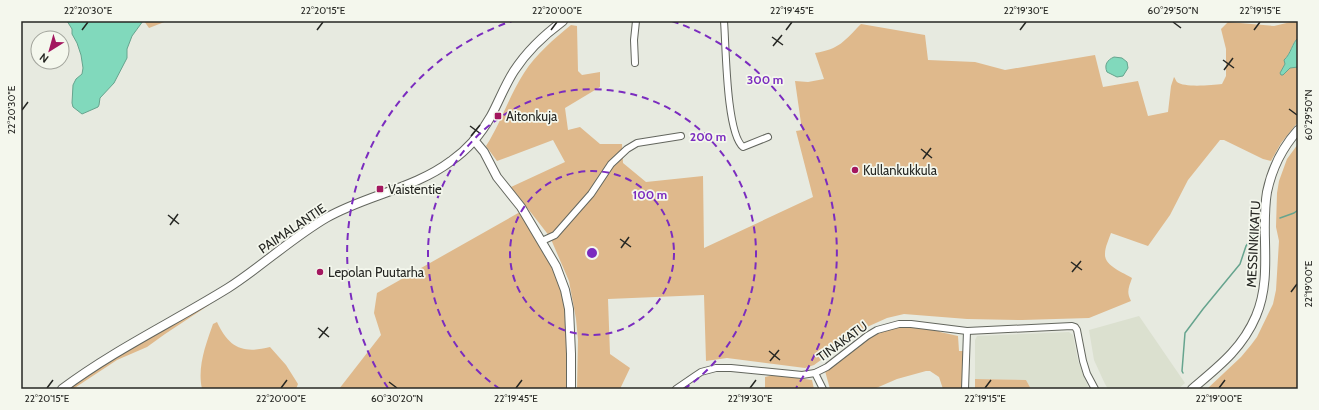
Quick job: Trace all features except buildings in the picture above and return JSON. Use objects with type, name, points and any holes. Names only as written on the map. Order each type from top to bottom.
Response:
[{"type":"street","name":"PAIMALANTIE","points":[[62,389],[103,361],[226,288],[326,218],[354,204],[429,175],[452,161],[474,140],[490,117],[510,78],[521,61],[541,39],[562,21]]},
{"type":"street","points":[[635,63],[634,44],[636,21]]},
{"type":"street","points":[[724,21],[729,109],[735,136],[743,147],[768,137]]},
{"type":"street","name":"MESSINKIKATU","points":[[1192,389],[1237,349],[1248,333],[1256,316],[1265,281],[1266,207],[1269,186],[1280,153],[1298,130]]},
{"type":"street","points":[[542,242],[555,235],[591,194],[611,164],[627,149],[637,143],[681,136]]},
{"type":"street","points":[[474,140],[484,152],[497,177],[521,207],[556,266],[565,290],[569,309],[571,389]]},
{"type":"street","name":"TINAKATU","points":[[676,389],[701,372],[716,368],[731,368],[802,375],[815,373],[828,366],[877,330],[888,326],[911,324],[967,331],[1067,325],[1074,327],[1078,335],[1083,361],[1095,389]]},
{"type":"street","points":[[965,389],[967,331]]},
{"type":"street","points":[[815,373],[823,389]]},
{"type":"shaded area","points":[[67,21],[143,21],[132,36],[127,49],[127,58],[114,83],[100,98],[98,107],[82,114],[73,107],[72,103],[73,85],[76,79],[82,74],[83,68],[81,55],[72,34],[72,29]]},
{"type":"shaded area","points":[[144,21],[167,21],[149,28]]},
{"type":"shaded area","points":[[1298,21],[1298,38],[1284,60],[1285,64],[1280,73],[1283,75],[1290,68],[1298,67],[1298,122],[1281,143],[1271,161],[1263,159],[1224,140],[1220,140],[1188,180],[1170,215],[1148,246],[1111,233],[1105,254],[1106,258],[1111,266],[1132,278],[1128,292],[1131,301],[1089,318],[1022,320],[967,319],[904,314],[887,318],[867,327],[814,365],[805,368],[727,358],[706,361],[704,295],[608,299],[610,354],[630,368],[620,389],[577,389],[578,340],[569,281],[550,237],[511,187],[565,162],[553,140],[497,161],[486,146],[514,91],[534,59],[571,25],[577,26],[578,71],[582,75],[600,72],[600,87],[565,108],[568,130],[580,127],[600,144],[622,144],[623,163],[646,182],[703,176],[704,248],[813,197],[796,131],[802,130],[795,81],[808,82],[824,79],[815,53],[836,47],[846,40],[861,24],[925,35],[928,60],[975,62],[1005,70],[1095,55],[1103,87],[1138,81],[1148,116],[1168,112],[1171,86],[1174,77],[1177,82],[1186,85],[1199,86],[1222,84],[1226,76],[1226,49],[1221,29],[1228,22],[1274,26]]},
{"type":"shaded area","points":[[1298,38],[1298,67],[1290,68],[1283,75],[1281,75],[1280,73],[1285,64],[1284,60]]},
{"type":"shaded area","points":[[1114,57],[1122,58],[1127,62],[1128,68],[1123,76],[1117,77],[1107,72],[1107,63]]},
{"type":"shaded area","points":[[1298,144],[1298,389],[1207,389],[1241,357],[1251,345],[1257,337],[1273,304],[1276,290],[1279,241],[1276,227],[1277,193],[1279,181],[1287,159]]},
{"type":"shaded area","points":[[520,212],[539,242],[555,273],[564,301],[568,330],[568,389],[339,389],[381,335],[374,313],[377,293]]},
{"type":"shaded area","points":[[208,303],[209,305],[147,347],[117,360],[73,389],[67,389],[84,376]]},
{"type":"shaded area","points":[[1139,316],[1185,383],[1178,389],[1108,389],[1105,384],[1094,360],[1089,330]]},
{"type":"shaded area","points":[[217,322],[227,338],[238,347],[252,350],[270,347],[286,365],[298,384],[296,389],[202,389],[201,364],[213,324]]},
{"type":"shaded area","points":[[903,326],[939,330],[940,332],[958,336],[959,351],[964,351],[964,389],[943,389],[939,377],[930,371],[926,371],[897,379],[874,389],[830,389],[825,371],[875,334],[888,329]]},
{"type":"shaded area","points":[[1069,332],[1073,335],[1078,361],[1089,389],[1031,389],[1026,380],[975,379],[975,340],[977,336]]},
{"type":"shaded area","points":[[774,375],[812,380],[814,389],[765,389],[765,377]]},
{"type":"shaded area","points":[[975,379],[1026,380],[1031,389],[975,389]]},
{"type":"waterway","points":[[1280,218],[1298,210]]},
{"type":"waterway","points":[[1183,373],[1185,333],[1240,264],[1246,246],[1255,234],[1255,218]]},
{"type":"place","name":"Aitonkuja","points":[[498,116]]},
{"type":"place","name":"Kullankukkula","points":[[855,170]]},
{"type":"place","name":"Vaistentie","points":[[380,189]]},
{"type":"place","name":"Lepolan Puutarha","points":[[320,272]]}]
